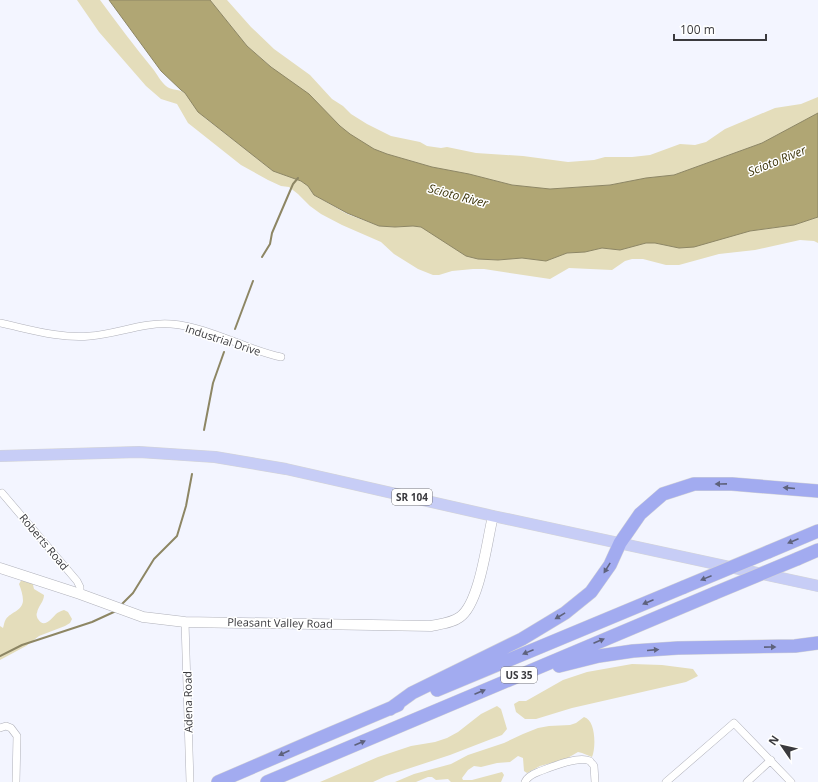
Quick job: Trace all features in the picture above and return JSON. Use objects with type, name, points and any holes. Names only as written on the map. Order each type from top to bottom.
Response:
[{"type":"highway","points":[[390,709],[412,693],[522,638],[565,613],[592,592],[610,565],[620,543],[640,514],[663,494],[694,484],[732,484],[818,491]]},
{"type":"highway","name":"US 35","points":[[218,782],[818,531]]},
{"type":"highway","name":"US 35","points":[[267,782],[818,550]]},
{"type":"highway","points":[[532,670],[549,668],[598,656],[633,651],[678,648],[795,646],[818,643]]},
{"type":"main road","name":"SR 104","points":[[0,456],[139,452],[215,457],[294,471],[493,516],[818,586]]},
{"type":"street","name":"Industrial Drive","points":[[0,323],[66,336],[107,334],[142,326],[171,324],[196,329],[261,352],[281,357]]},
{"type":"street","name":"Roberts Road","points":[[2,492],[77,581],[80,587],[80,594]]},
{"type":"street","name":"Pleasant Valley Road","points":[[0,568],[143,616],[185,622],[431,626],[445,624],[460,617],[473,599],[493,516]]},
{"type":"street","name":"Adena Road","points":[[185,622],[190,782]]},
{"type":"street","points":[[666,782],[734,722],[791,782]]},
{"type":"street","points":[[0,728],[6,726],[11,728],[17,736],[16,782]]},
{"type":"street","points":[[525,782],[532,774],[576,760],[590,761],[594,766],[595,782]]},
{"type":"street","points":[[747,782],[770,760]]},
{"type":"shaded area","points":[[77,0],[100,0],[168,88],[184,92],[205,118],[273,171],[301,181],[308,186],[314,195],[347,214],[379,226],[422,227],[466,256],[478,259],[498,260],[522,258],[546,261],[567,253],[585,252],[602,248],[620,250],[646,243],[655,243],[679,248],[750,231],[794,225],[818,217],[818,243],[814,241],[800,240],[755,250],[719,254],[679,265],[666,265],[643,259],[632,259],[625,261],[612,270],[569,268],[550,279],[484,269],[452,271],[439,275],[433,275],[418,269],[394,254],[381,242],[321,214],[289,187],[281,186],[241,165],[188,123],[177,104],[161,99],[146,86],[99,32]]},
{"type":"shaded area","points":[[210,0],[227,0],[251,27],[274,49],[310,75],[332,99],[343,106],[351,114],[391,136],[420,142],[427,146],[441,148],[447,147],[476,153],[523,156],[568,162],[594,160],[605,157],[632,157],[650,155],[680,144],[695,145],[706,142],[725,129],[775,108],[801,104],[818,97],[818,113],[762,143],[674,175],[646,178],[610,185],[550,189],[512,185],[469,174],[432,167],[387,154],[374,149],[349,134],[247,46]]},
{"type":"shaded area","points":[[22,579],[32,581],[34,589],[44,595],[37,614],[37,618],[40,622],[47,622],[57,613],[64,610],[68,612],[72,619],[70,623],[65,626],[39,636],[26,646],[0,660],[0,626],[3,628],[6,619],[21,607],[23,597],[19,584]]},
{"type":"shaded area","points":[[632,664],[662,665],[693,669],[698,676],[686,682],[572,708],[536,719],[525,719],[516,712],[514,704],[519,701],[526,701],[563,680],[587,672]]},
{"type":"shaded area","points":[[497,706],[501,709],[507,729],[502,735],[373,782],[320,782],[378,757],[411,746],[435,742],[447,738],[458,732],[481,714]]},
{"type":"shaded area","points":[[584,717],[591,723],[593,729],[594,747],[592,757],[578,752],[566,759],[540,766],[527,773],[524,771],[523,758],[518,756],[510,762],[497,763],[481,767],[474,766],[468,770],[462,778],[463,780],[472,780],[502,772],[504,775],[501,782],[451,782],[448,779],[436,780],[432,777],[428,777],[416,782],[395,782],[414,774],[451,764],[468,755],[504,743],[538,728],[570,725],[576,723]]},
{"type":"water","name":"Scioto River","points":[[109,0],[210,0],[247,46],[271,67],[309,94],[340,126],[374,149],[432,167],[469,174],[512,185],[550,189],[610,185],[646,178],[674,175],[762,143],[818,113],[818,217],[794,225],[750,231],[694,247],[679,248],[655,243],[646,243],[620,250],[602,248],[585,252],[567,253],[546,261],[522,258],[498,260],[478,259],[466,256],[421,227],[379,226],[347,213],[314,195],[308,186],[301,181],[273,171],[198,112],[185,93],[161,71]]},
{"type":"waterway","points":[[262,257],[270,244],[272,233],[293,184],[298,178]]},
{"type":"waterway","points":[[235,329],[253,281]]},
{"type":"waterway","points":[[204,430],[213,383],[224,352]]},
{"type":"waterway","points":[[121,605],[133,593],[154,559],[177,536],[186,506],[192,474]]},
{"type":"waterway","points":[[0,656],[22,645],[92,622],[116,611]]}]
